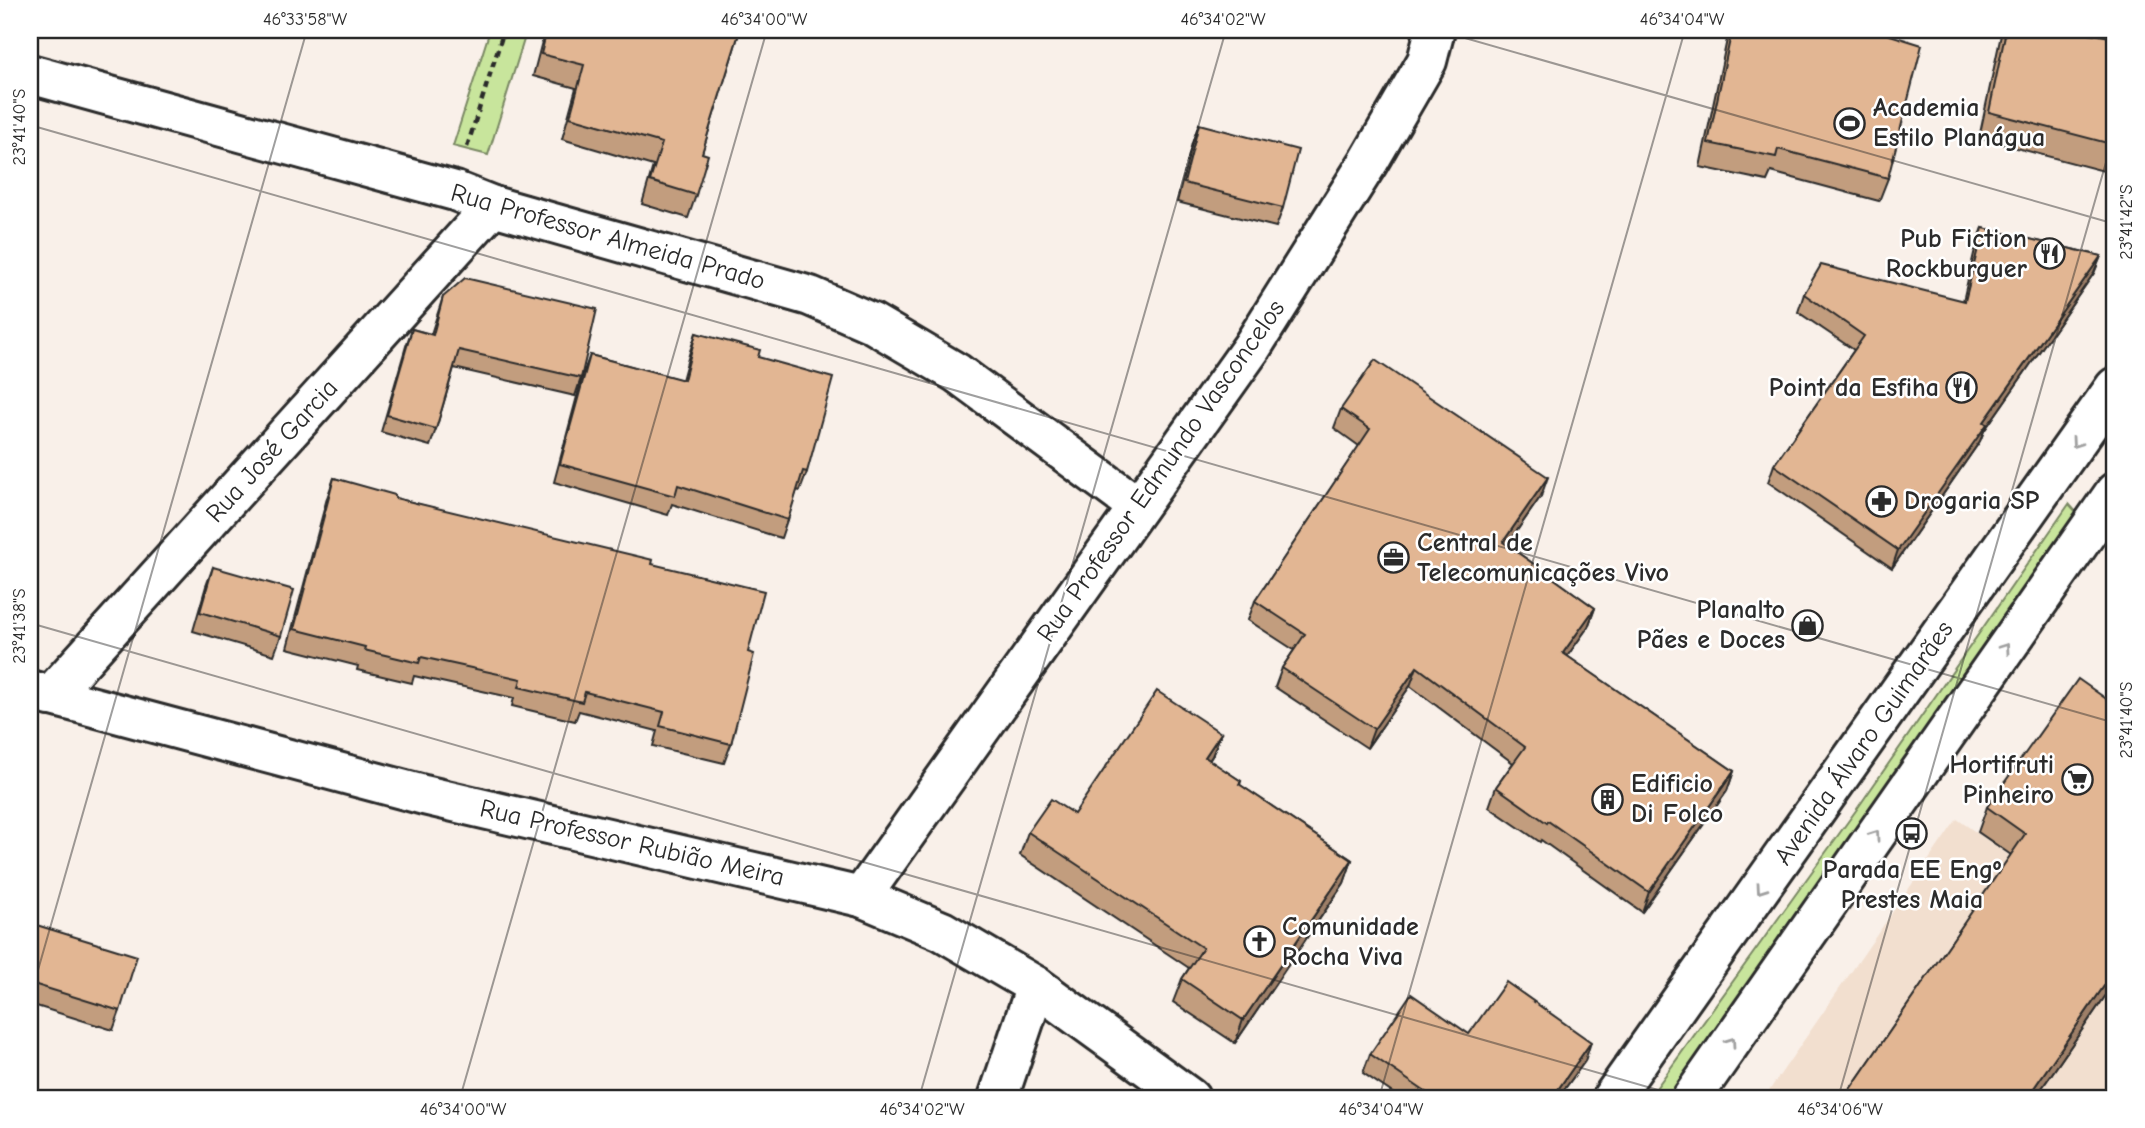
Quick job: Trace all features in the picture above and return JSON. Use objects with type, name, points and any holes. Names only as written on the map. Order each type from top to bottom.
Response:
[{"type":"street","name":"Rua Professor Edmundo Vasconcelos","points":[[860,897],[1252,347],[1369,161],[1427,61],[1435,30]]},
{"type":"street","name":"Rua Professor Almeida Prado","points":[[30,74],[455,191],[493,206],[810,296],[872,323],[957,373],[1137,506]]},
{"type":"street","name":"Rua José Garcia","points":[[40,693],[493,206]]},
{"type":"street","name":"Avenida Álvaro Guimarães","points":[[1612,1098],[2115,387]]},
{"type":"street","points":[[1692,1098],[2115,492]]},
{"type":"street","name":"Rua Professor Rubião Meira","points":[[40,693],[424,794],[860,897],[942,930],[1036,986],[1190,1098]]},
{"type":"street","points":[[998,1098],[1036,986]]},
{"type":"path","points":[[467,146],[504,30]]},
{"type":"shaded area","points":[[1957,819],[2115,929],[2115,1098],[1764,1098]]},
{"type":"green space","points":[[490,30],[527,30],[488,155],[453,146]]},
{"type":"green space","points":[[2069,504],[2079,515],[1678,1098],[1649,1098],[1857,809]]},
{"type":"building","points":[[547,30],[740,30],[702,153],[708,155],[696,195],[650,181],[662,143],[570,117],[584,65],[541,54]]},
{"type":"building","points":[[1732,30],[1874,30],[1922,45],[1888,178],[1778,149],[1776,157],[1708,143]]},
{"type":"building","points":[[2006,30],[2073,30],[2115,38],[2115,145],[1989,112]]},
{"type":"building","points":[[1199,124],[1298,150],[1283,208],[1184,183]]},
{"type":"building","points":[[1983,228],[2101,256],[1898,550],[1774,465],[1864,336],[1804,294],[1821,265],[1965,301]]},
{"type":"building","points":[[465,278],[597,309],[581,378],[459,350],[436,429],[387,415],[412,329],[433,335],[443,297]]},
{"type":"building","points":[[696,333],[760,350],[758,357],[833,378],[807,472],[803,471],[788,520],[678,485],[675,496],[560,464],[590,355],[684,380]]},
{"type":"building","points":[[1375,360],[1548,477],[1503,542],[1595,608],[1563,653],[1734,771],[1649,892],[1496,787],[1525,747],[1417,667],[1374,729],[1282,668],[1305,634],[1255,601],[1370,429],[1341,409]]},
{"type":"building","points":[[334,478],[395,495],[395,498],[653,560],[652,564],[764,591],[748,652],[754,654],[731,744],[660,726],[664,712],[585,692],[582,702],[519,687],[521,679],[421,657],[419,663],[294,629]]},
{"type":"building","points":[[213,567],[294,590],[281,636],[200,612]]},
{"type":"building","points":[[2078,679],[2115,705],[2115,970],[2027,1098],[1844,1098],[2025,834],[1987,807]]},
{"type":"building","points":[[1157,691],[1221,733],[1205,757],[1241,781],[1239,784],[1352,860],[1243,1020],[1182,979],[1203,948],[1028,832],[1051,799],[1074,814]]},
{"type":"building","points":[[30,923],[137,956],[120,1011],[30,983]]},
{"type":"building","points":[[1506,982],[1591,1042],[1552,1098],[1424,1098],[1427,1093],[1370,1054],[1411,994],[1469,1034]]},
{"type":"place","name":"Academia Estilo Planágua","points":[[1850,123]]},
{"type":"place","name":"Pub Fiction Rockburguer","points":[[2050,254]]},
{"type":"place","name":"Point da Esfiha","points":[[1962,388]]},
{"type":"place","name":"Drogaria SP","points":[[1881,501]]},
{"type":"place","name":"Central de Telecomunicações Vivo","points":[[1394,558]]},
{"type":"place","name":"Planalto Pães e Doces","points":[[1808,625]]},
{"type":"place","name":"Hortifruti Pinheiro","points":[[2077,780]]},
{"type":"place","name":"Edificio Di Folco","points":[[1608,799]]},
{"type":"place","name":"Parada EE Engº Prestes Maia","points":[[1912,834]]},
{"type":"place","name":"Comunidade Rocha Viva","points":[[1259,942]]}]
